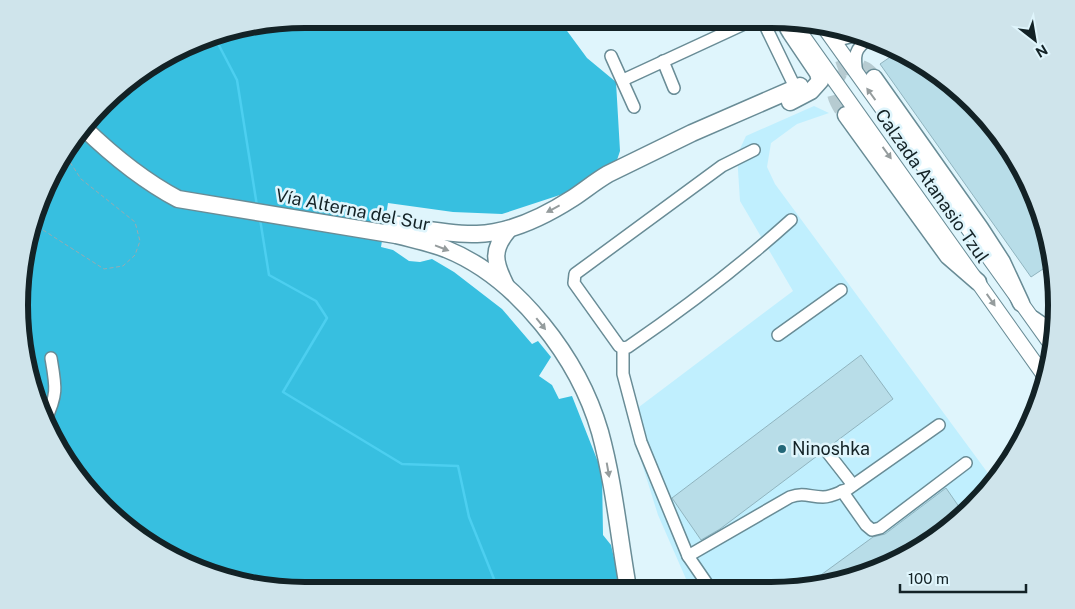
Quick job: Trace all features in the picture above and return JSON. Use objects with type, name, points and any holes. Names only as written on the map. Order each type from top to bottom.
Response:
[{"type":"highway","points":[[574,197],[590,192],[697,141],[811,91],[820,81],[819,76],[788,28]]},
{"type":"highway","points":[[874,78],[980,228],[1002,262],[1023,307]]},
{"type":"highway","name":"Vía Alterna del Sur","points":[[88,132],[130,170],[159,189],[188,202],[396,229],[475,234],[509,229],[531,220],[574,197],[596,180],[796,83]]},
{"type":"highway","points":[[846,115],[948,256],[978,282]]},
{"type":"highway","name":"Vía Alterna del Sur","points":[[94,125],[154,174],[174,186],[193,192],[396,229],[421,241],[448,250],[508,288],[556,343],[579,381],[591,406],[606,459],[627,581]]},
{"type":"highway","points":[[508,288],[501,276],[496,257],[499,241],[509,229]]},
{"type":"main road","name":"Calzada Atanasio Tzul","points":[[796,29],[1040,369]]},
{"type":"main road","name":"Calzada Atanasio Tzul","points":[[829,34],[1045,337]]},
{"type":"street","points":[[623,80],[737,28]]},
{"type":"street","points":[[760,28],[796,83]]},
{"type":"street","points":[[834,35],[842,40],[847,38]]},
{"type":"street","points":[[857,75],[855,60],[857,50],[864,44]]},
{"type":"street","points":[[611,56],[634,107]]},
{"type":"street","points":[[663,61],[674,88]]},
{"type":"street","points":[[754,150],[722,166],[576,274],[574,283],[619,346],[623,348],[628,347],[667,321],[749,257],[791,220]]},
{"type":"street","points":[[778,335],[841,290]]},
{"type":"street","points":[[1023,307],[1047,325]]},
{"type":"street","points":[[623,348],[623,374],[641,442],[688,556],[705,581]]},
{"type":"street","points":[[49,412],[54,401],[55,392],[51,358]]},
{"type":"street","points":[[688,556],[790,497],[804,493],[824,497],[842,491],[939,425]]},
{"type":"street","points":[[828,452],[853,485]]},
{"type":"street","points":[[842,491],[866,525],[872,530],[880,528],[966,463]]},
{"type":"path","points":[[39,227],[104,269],[123,266],[135,255],[140,241],[135,222],[81,179],[69,160]]},
{"type":"shaded area","points":[[286,28],[565,28],[587,58],[616,82],[620,151],[615,166],[566,193],[502,214],[453,212],[388,203],[381,247],[393,250],[409,261],[420,262],[432,259],[454,272],[502,309],[532,344],[538,341],[551,357],[539,376],[552,385],[559,399],[572,396],[602,472],[603,535],[611,545],[619,581],[286,581],[268,579],[215,567],[182,553],[136,524],[110,501],[111,499],[96,487],[74,458],[56,427],[42,394],[30,341],[28,286],[37,233],[42,215],[56,182],[85,136],[122,96],[151,74],[198,49],[233,37]]},
{"type":"shaded area","name":"Ninoshka","points":[[814,106],[829,113],[797,124],[771,143],[767,167],[775,184],[989,474],[953,513],[924,535],[893,553],[860,567],[825,576],[789,581],[687,581],[658,515],[627,416],[793,291],[740,201],[737,155],[746,136]]},
{"type":"building","points":[[892,56],[909,65],[953,96],[979,122],[1001,151],[1019,182],[1033,215],[1045,268],[1031,277],[880,64]]},
{"type":"building","name":"Ninoshka","points":[[861,355],[893,399],[830,446],[824,447],[821,453],[720,529],[701,540],[672,498]]},
{"type":"building","points":[[946,488],[959,507],[924,535],[893,553],[860,567],[818,577],[873,537],[885,534]]},
{"type":"waterway","points":[[217,41],[237,80],[257,206]]},
{"type":"waterway","points":[[260,219],[269,275],[316,301],[327,318],[283,392],[402,464],[458,466],[469,517],[495,581]]},
{"type":"tunnel","points":[[816,79],[846,67],[861,68],[874,78]]},
{"type":"tunnel","points":[[840,72],[834,89],[839,105],[846,115]]},
{"type":"place","name":"Ninoshka","points":[[782,449]]}]
